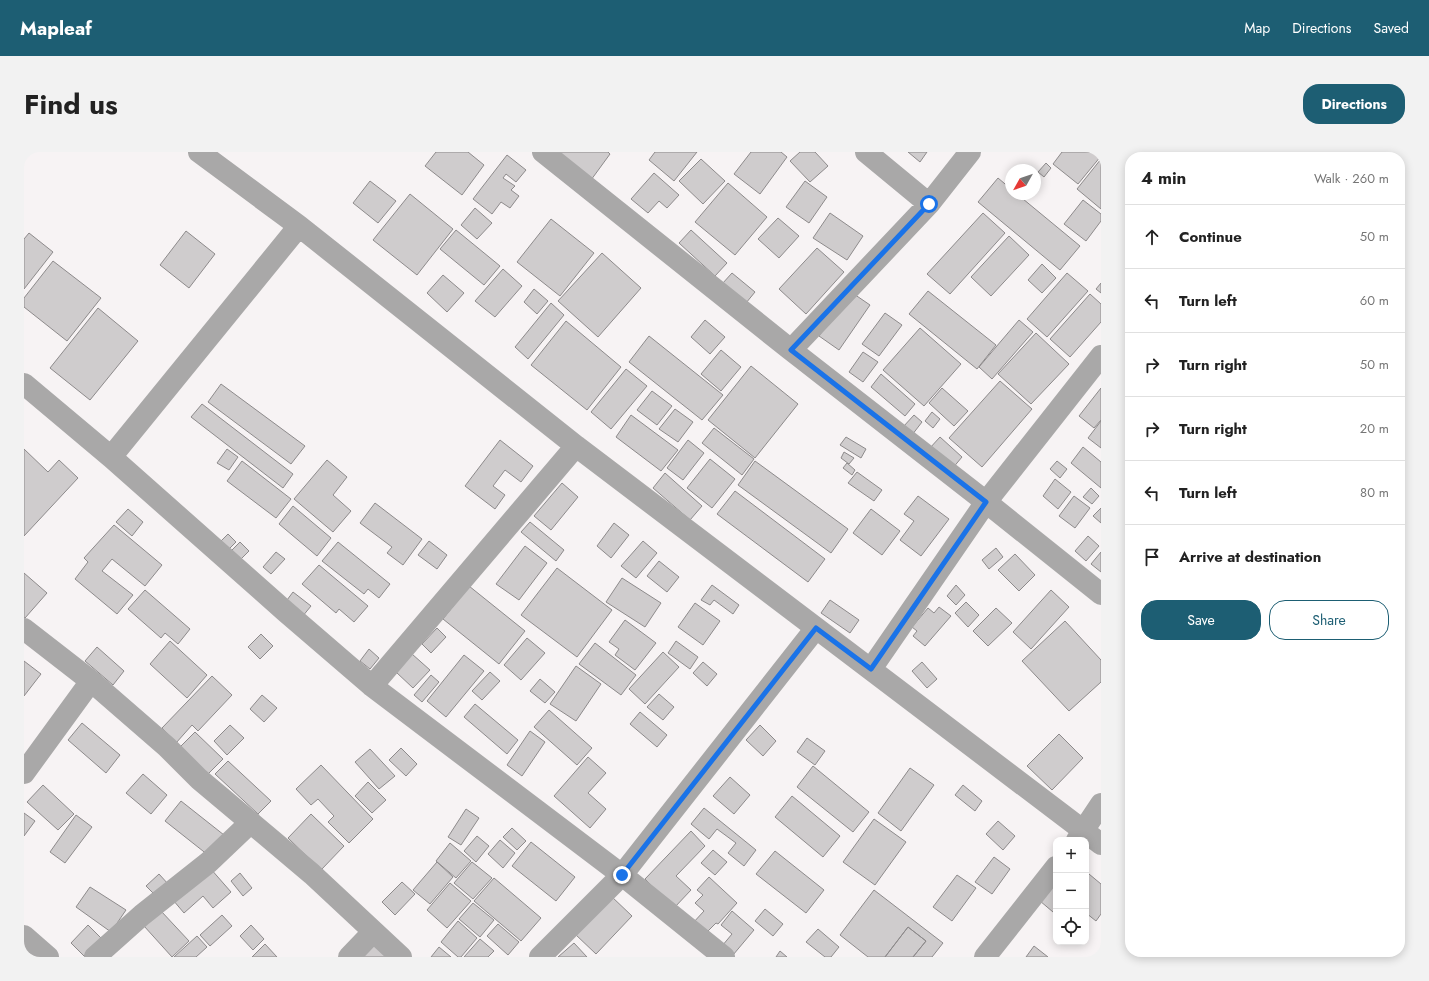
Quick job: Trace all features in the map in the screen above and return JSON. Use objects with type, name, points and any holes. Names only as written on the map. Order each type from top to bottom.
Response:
[{"type":"street","points":[[199,152],[299,226],[576,446],[871,669],[1086,837]]},
{"type":"street","points":[[543,152],[791,350],[1101,594]]},
{"type":"street","points":[[866,152],[929,204]]},
{"type":"street","points":[[791,350],[929,204],[970,152]]},
{"type":"street","points":[[111,457],[299,226]]},
{"type":"street","points":[[871,669],[986,502],[1101,356]]},
{"type":"street","points":[[24,384],[111,457],[372,686],[622,875],[717,955]]},
{"type":"street","points":[[372,686],[576,446]]},
{"type":"street","points":[[540,957],[622,875],[816,628]]},
{"type":"street","points":[[24,629],[91,681],[167,747],[199,779],[312,874],[401,957]]},
{"type":"street","points":[[24,773],[91,681]]},
{"type":"street","points":[[1087,837],[1101,804]]},
{"type":"street","points":[[94,957],[142,915],[209,862],[251,822]]},
{"type":"street","points":[[985,957],[1053,871]]},
{"type":"street","points":[[349,957],[373,932]]},
{"type":"street","points":[[24,936],[48,957]]},
{"type":"building","points":[[436,152],[468,152],[484,165],[462,195],[425,166]]},
{"type":"building","points":[[551,152],[608,152],[610,154],[591,180]]},
{"type":"building","points":[[655,152],[697,152],[674,181],[649,160]]},
{"type":"building","points":[[751,152],[781,152],[787,157],[760,194],[734,174]]},
{"type":"building","points":[[800,152],[815,152],[828,166],[810,182],[790,161]]},
{"type":"building","points":[[908,152],[927,152],[920,162]]},
{"type":"building","points":[[1062,152],[1101,152],[1101,156],[1078,184],[1053,164]]},
{"type":"building","points":[[507,155],[526,170],[516,182],[506,174],[503,178],[515,186],[511,190],[519,196],[510,208],[501,202],[492,214],[473,199]]},
{"type":"building","points":[[701,159],[725,181],[703,204],[679,181]]},
{"type":"building","points":[[1101,159],[1101,209],[1077,189]]},
{"type":"building","points":[[1046,163],[1051,168],[1044,177],[1041,174],[1041,169]]},
{"type":"building","points":[[654,173],[679,195],[667,208],[659,201],[648,213],[631,199]]},
{"type":"building","points":[[998,178],[1005,184],[1005,200],[1024,200],[1080,246],[1060,270],[978,202]]},
{"type":"building","points":[[370,181],[396,201],[378,223],[353,203]]},
{"type":"building","points":[[805,181],[827,197],[809,223],[786,207]]},
{"type":"building","points":[[728,183],[767,217],[735,255],[695,222]]},
{"type":"building","points":[[410,194],[453,229],[417,275],[373,240]]},
{"type":"building","points":[[1083,200],[1101,214],[1101,221],[1086,241],[1064,224]]},
{"type":"building","points":[[475,208],[492,223],[477,239],[461,225]]},
{"type":"building","points":[[830,213],[863,236],[847,260],[813,238]]},
{"type":"building","points":[[983,213],[1005,233],[950,294],[927,274]]},
{"type":"building","points":[[778,218],[799,236],[779,258],[758,239]]},
{"type":"building","points":[[551,219],[594,253],[560,296],[517,262]]},
{"type":"building","points":[[456,230],[500,266],[484,285],[440,249]]},
{"type":"building","points":[[691,230],[727,263],[715,276],[679,243]]},
{"type":"building","points":[[186,231],[215,254],[189,288],[160,265]]},
{"type":"building","points":[[29,233],[53,252],[24,289],[24,239]]},
{"type":"building","points":[[1009,236],[1029,255],[991,296],[971,277]]},
{"type":"building","points":[[817,248],[844,272],[806,314],[779,289]]},
{"type":"building","points":[[602,253],[641,288],[598,337],[558,301]]},
{"type":"building","points":[[53,261],[101,298],[67,341],[24,307],[24,298]]},
{"type":"building","points":[[1042,264],[1056,278],[1042,293],[1028,280]]},
{"type":"building","points":[[503,269],[522,286],[495,317],[475,301]]},
{"type":"building","points":[[732,273],[755,292],[746,303],[722,284]]},
{"type":"building","points":[[1067,273],[1088,291],[1047,337],[1027,319]]},
{"type":"building","points":[[443,275],[464,293],[447,312],[427,293]]},
{"type":"building","points":[[1101,283],[1101,293],[1096,289]]},
{"type":"building","points":[[534,289],[548,301],[537,314],[524,302]]},
{"type":"building","points":[[928,291],[996,345],[977,369],[909,314]]},
{"type":"building","points":[[851,292],[870,305],[839,350],[819,336]]},
{"type":"building","points":[[1090,294],[1101,304],[1101,322],[1070,357],[1050,339]]},
{"type":"building","points":[[551,303],[564,315],[528,359],[515,347]]},
{"type":"building","points":[[98,308],[138,341],[90,400],[50,368]]},
{"type":"building","points":[[885,313],[902,325],[879,356],[862,344]]},
{"type":"building","points":[[705,320],[725,337],[710,354],[691,337]]},
{"type":"building","points":[[1019,320],[1033,332],[992,379],[979,367]]},
{"type":"building","points":[[566,321],[621,367],[587,410],[531,365]]},
{"type":"building","points":[[920,328],[961,364],[924,406],[883,370]]},
{"type":"building","points":[[1036,333],[1069,364],[1031,404],[998,374]]},
{"type":"building","points":[[649,336],[723,395],[702,420],[629,362]]},
{"type":"building","points":[[721,350],[741,367],[721,391],[701,374]]},
{"type":"building","points":[[863,352],[878,362],[863,382],[849,372]]},
{"type":"building","points":[[751,366],[798,404],[755,458],[708,420]]},
{"type":"building","points":[[626,369],[647,386],[611,429],[591,412]]},
{"type":"building","points":[[881,374],[915,404],[905,416],[871,387]]},
{"type":"building","points":[[1000,381],[1032,409],[982,467],[949,438]]},
{"type":"building","points":[[221,384],[305,446],[291,464],[208,402]]},
{"type":"building","points":[[942,388],[968,411],[954,426],[929,403]]},
{"type":"building","points":[[1101,388],[1101,420],[1094,428],[1079,416]]},
{"type":"building","points":[[652,391],[672,406],[657,425],[637,410]]},
{"type":"building","points":[[202,404],[293,474],[283,488],[191,417]]},
{"type":"building","points":[[675,409],[693,422],[678,442],[659,429]]},
{"type":"building","points":[[932,412],[940,419],[933,428],[925,421]]},
{"type":"building","points":[[631,415],[678,450],[661,471],[616,437]]},
{"type":"building","points":[[914,415],[922,422],[912,435],[903,427]]},
{"type":"building","points":[[1101,421],[1101,448],[1088,438]]},
{"type":"building","points":[[714,428],[754,459],[742,475],[702,443]]},
{"type":"building","points":[[846,437],[866,449],[861,458],[840,445]]},
{"type":"building","points":[[940,437],[962,457],[952,469],[929,449]]},
{"type":"building","points":[[500,440],[533,466],[521,482],[505,470],[493,486],[505,495],[495,509],[465,486]]},
{"type":"building","points":[[688,440],[704,453],[683,480],[667,468]]},
{"type":"building","points":[[1083,447],[1101,462],[1101,488],[1071,463]]},
{"type":"building","points":[[24,449],[48,472],[59,460],[78,478],[24,536]]},
{"type":"building","points":[[227,449],[238,457],[229,470],[217,463]]},
{"type":"building","points":[[844,452],[854,458],[849,464],[841,458]]},
{"type":"building","points":[[710,459],[735,479],[712,508],[687,488]]},
{"type":"building","points":[[327,460],[347,477],[333,495],[351,511],[333,532],[294,499]]},
{"type":"building","points":[[242,461],[291,499],[276,518],[227,481]]},
{"type":"building","points":[[755,461],[848,529],[831,553],[738,485]]},
{"type":"building","points":[[1057,461],[1067,469],[1060,478],[1050,469]]},
{"type":"building","points":[[847,463],[855,470],[852,475],[843,468]]},
{"type":"building","points":[[857,472],[882,490],[874,501],[848,483]]},
{"type":"building","points":[[665,473],[702,506],[690,520],[653,488]]},
{"type":"building","points":[[1055,479],[1071,492],[1058,509],[1043,496]]},
{"type":"building","points":[[562,483],[578,497],[551,530],[534,516]]},
{"type":"building","points":[[1091,488],[1099,496],[1092,504],[1083,497]]},
{"type":"building","points":[[735,491],[825,559],[808,582],[717,514]]},
{"type":"building","points":[[918,496],[949,519],[921,556],[900,540],[914,521],[904,514]]},
{"type":"building","points":[[1074,496],[1090,508],[1075,528],[1059,516]]},
{"type":"building","points":[[375,503],[422,539],[403,565],[387,553],[392,547],[360,523]]},
{"type":"building","points":[[293,506],[331,538],[317,556],[279,524]]},
{"type":"building","points":[[1101,508],[1101,523],[1093,516]]},
{"type":"building","points":[[128,509],[143,522],[132,536],[116,522]]},
{"type":"building","points":[[871,509],[900,531],[882,555],[853,533]]},
{"type":"building","points":[[530,522],[564,550],[556,561],[521,532]]},
{"type":"building","points":[[614,523],[629,535],[611,558],[597,546]]},
{"type":"building","points":[[114,525],[162,565],[145,586],[112,559],[102,571],[133,595],[117,614],[75,579],[88,562],[84,558]]},
{"type":"building","points":[[228,534],[236,542],[227,551],[219,543]]},
{"type":"building","points":[[1088,536],[1099,546],[1086,561],[1075,551]]},
{"type":"building","points":[[429,541],[447,555],[437,569],[418,555]]},
{"type":"building","points":[[643,541],[657,553],[636,578],[621,566]]},
{"type":"building","points":[[240,542],[249,551],[239,561],[230,552]]},
{"type":"building","points":[[338,542],[390,584],[379,598],[368,589],[364,594],[322,561]]},
{"type":"building","points":[[525,546],[547,563],[519,600],[496,584]]},
{"type":"building","points":[[996,548],[1003,557],[989,569],[982,560]]},
{"type":"building","points":[[276,552],[285,559],[271,574],[263,567]]},
{"type":"building","points":[[1101,552],[1101,572],[1091,564]]},
{"type":"building","points":[[1015,554],[1035,575],[1019,591],[998,570]]},
{"type":"building","points":[[659,561],[679,577],[667,592],[647,576]]},
{"type":"building","points":[[319,565],[368,606],[354,622],[339,609],[336,613],[302,584]]},
{"type":"building","points":[[557,568],[612,610],[577,657],[521,615]]},
{"type":"building","points":[[24,573],[47,593],[25,618],[24,618]]},
{"type":"building","points":[[622,578],[661,603],[645,627],[606,602]]},
{"type":"building","points":[[712,585],[739,605],[733,614],[714,600],[710,605],[701,600]]},
{"type":"building","points":[[956,585],[965,595],[956,605],[947,596]]},
{"type":"building","points":[[469,586],[525,631],[499,664],[443,619]]},
{"type":"building","points":[[145,590],[190,629],[178,644],[165,633],[161,638],[128,609]]},
{"type":"building","points":[[1051,590],[1069,607],[1031,649],[1013,632]]},
{"type":"building","points":[[293,592],[311,606],[302,617],[284,604]]},
{"type":"building","points":[[830,600],[859,620],[850,633],[821,613]]},
{"type":"building","points":[[966,602],[979,615],[968,627],[955,613]]},
{"type":"building","points":[[695,603],[720,621],[703,645],[678,627]]},
{"type":"building","points":[[939,607],[951,616],[925,646],[913,636],[917,631],[912,627],[928,608],[934,613]]},
{"type":"building","points":[[996,608],[1012,623],[988,646],[973,631]]},
{"type":"building","points":[[625,620],[656,643],[635,670],[615,655],[619,649],[609,642]]},
{"type":"building","points":[[1065,621],[1101,660],[1101,682],[1069,711],[1022,661]]},
{"type":"building","points":[[437,628],[446,637],[431,653],[422,644]]},
{"type":"building","points":[[261,634],[273,646],[260,659],[248,647]]},
{"type":"building","points":[[527,638],[545,653],[521,680],[504,665]]},
{"type":"building","points":[[170,641],[207,675],[187,698],[150,664]]},
{"type":"building","points":[[676,641],[698,657],[690,669],[668,653]]},
{"type":"building","points":[[595,643],[636,675],[621,695],[579,664]]},
{"type":"building","points":[[97,647],[124,671],[113,685],[85,661]]},
{"type":"building","points":[[369,649],[379,658],[370,669],[360,661]]},
{"type":"building","points":[[663,652],[679,667],[645,704],[629,689]]},
{"type":"building","points":[[412,654],[430,670],[413,688],[396,672]]},
{"type":"building","points":[[464,655],[484,671],[446,717],[427,701]]},
{"type":"building","points":[[24,661],[41,674],[24,696]]},
{"type":"building","points":[[703,662],[717,674],[707,686],[693,673]]},
{"type":"building","points":[[922,662],[937,679],[927,688],[912,671]]},
{"type":"building","points":[[576,666],[601,684],[576,721],[550,704]]},
{"type":"building","points":[[490,672],[500,681],[482,700],[472,691]]},
{"type":"building","points":[[431,675],[439,682],[422,702],[414,695]]},
{"type":"building","points":[[212,676],[232,695],[198,731],[192,725],[176,743],[162,728]]},
{"type":"building","points":[[540,679],[555,692],[545,703],[530,691]]},
{"type":"building","points":[[659,694],[674,707],[663,720],[647,707]]},
{"type":"building","points":[[262,695],[277,708],[264,722],[250,709]]},
{"type":"building","points":[[475,704],[518,740],[507,754],[464,717]]},
{"type":"building","points":[[549,710],[592,748],[577,765],[534,727]]},
{"type":"building","points":[[640,712],[667,735],[657,747],[630,724]]},
{"type":"building","points":[[82,723],[120,755],[106,773],[68,740]]},
{"type":"building","points":[[230,725],[244,738],[227,755],[214,741]]},
{"type":"building","points":[[760,725],[776,741],[763,756],[746,740]]},
{"type":"building","points":[[530,731],[545,742],[522,776],[507,765]]},
{"type":"building","points":[[195,732],[223,759],[208,774],[180,747]]},
{"type":"building","points":[[1059,734],[1083,758],[1052,790],[1027,766]]},
{"type":"building","points":[[807,738],[825,751],[815,765],[797,752]]},
{"type":"building","points":[[401,748],[417,764],[406,776],[389,760]]},
{"type":"building","points":[[370,749],[395,776],[379,789],[355,762]]},
{"type":"building","points":[[588,757],[606,773],[588,793],[606,809],[590,828],[554,796]]},
{"type":"building","points":[[228,761],[271,801],[258,814],[215,774]]},
{"type":"building","points":[[321,765],[373,819],[349,843],[328,822],[334,816],[318,799],[311,805],[296,789]]},
{"type":"building","points":[[813,766],[869,812],[853,832],[797,787]]},
{"type":"building","points":[[910,768],[934,785],[901,831],[878,813]]},
{"type":"building","points":[[143,774],[167,795],[151,814],[126,793]]},
{"type":"building","points":[[730,777],[750,795],[734,814],[713,796]]},
{"type":"building","points":[[368,782],[386,800],[372,813],[355,796]]},
{"type":"building","points":[[43,785],[74,814],[58,830],[27,802]]},
{"type":"building","points":[[963,785],[982,801],[975,811],[955,795]]},
{"type":"building","points":[[792,796],[840,836],[823,857],[775,817]]},
{"type":"building","points":[[181,801],[224,835],[208,855],[165,821]]},
{"type":"building","points":[[704,808],[756,850],[744,866],[728,853],[736,843],[717,829],[709,839],[691,824]]},
{"type":"building","points":[[466,809],[479,818],[461,845],[448,837]]},
{"type":"building","points":[[24,813],[35,821],[24,836]]},
{"type":"building","points":[[311,814],[344,846],[321,870],[288,838]]},
{"type":"building","points":[[76,815],[92,827],[65,863],[50,852]]},
{"type":"building","points":[[874,819],[906,842],[875,885],[843,862]]},
{"type":"building","points":[[998,821],[1015,836],[1003,850],[986,834]]},
{"type":"building","points":[[512,828],[526,841],[517,850],[503,837]]},
{"type":"building","points":[[691,831],[705,846],[676,876],[691,890],[674,908],[645,879]]},
{"type":"building","points":[[477,836],[489,846],[476,862],[464,851]]},
{"type":"building","points":[[500,840],[515,853],[503,868],[488,854]]},
{"type":"building","points":[[531,842],[575,877],[556,901],[512,866]]},
{"type":"building","points":[[450,843],[471,861],[456,878],[436,861]]},
{"type":"building","points":[[713,850],[727,862],[715,875],[701,863]]},
{"type":"building","points":[[775,851],[824,890],[806,913],[756,874]]},
{"type":"building","points":[[994,857],[1010,869],[992,894],[975,882]]},
{"type":"building","points":[[437,862],[453,877],[430,904],[413,890]]},
{"type":"building","points":[[472,862],[492,878],[473,899],[454,883]]},
{"type":"building","points":[[210,868],[231,892],[213,908],[203,896],[184,913],[173,900]]},
{"type":"building","points":[[240,873],[252,888],[243,896],[231,881]]},
{"type":"building","points":[[159,874],[169,885],[156,896],[146,886]]},
{"type":"building","points":[[1089,874],[1101,884],[1101,914],[1096,921],[1089,915]]},
{"type":"building","points":[[957,875],[976,888],[952,921],[933,907]]},
{"type":"building","points":[[709,877],[737,903],[718,924],[716,923],[704,935],[692,924],[704,911],[695,903],[703,895],[697,890]]},
{"type":"building","points":[[494,878],[541,918],[521,941],[474,901]]},
{"type":"building","points":[[402,882],[415,894],[395,915],[382,902]]},
{"type":"building","points":[[450,883],[471,901],[447,928],[427,910]]},
{"type":"building","points":[[1053,886],[1053,912],[1040,901]]},
{"type":"building","points":[[90,887],[126,910],[111,932],[76,907]]},
{"type":"building","points":[[874,890],[943,943],[932,957],[913,957],[926,941],[908,927],[885,957],[868,957],[840,935]]},
{"type":"building","points":[[611,896],[632,916],[596,954],[575,934]]},
{"type":"building","points":[[473,903],[494,920],[480,937],[459,919]]},
{"type":"building","points":[[765,909],[783,924],[773,936],[755,921]]},
{"type":"building","points":[[161,911],[189,941],[172,957],[144,926]]},
{"type":"building","points":[[732,911],[754,930],[733,955],[722,946],[732,934],[721,925]]},
{"type":"building","points":[[222,915],[232,926],[210,946],[200,935]]},
{"type":"building","points":[[458,921],[477,938],[461,957],[458,957],[441,942]]},
{"type":"building","points":[[498,924],[519,942],[508,955],[487,936]]},
{"type":"building","points":[[88,925],[101,938],[84,956],[71,943]]},
{"type":"building","points":[[251,925],[264,939],[253,950],[240,936]]},
{"type":"building","points":[[908,927],[926,941],[913,957],[885,957]]},
{"type":"building","points":[[818,929],[839,947],[831,957],[825,957],[806,942]]},
{"type":"building","points":[[197,936],[207,947],[196,957],[174,957]]},
{"type":"building","points":[[480,939],[494,951],[488,957],[464,957]]},
{"type":"building","points":[[574,943],[587,957],[558,957]]},
{"type":"building","points":[[265,944],[277,957],[252,957]]},
{"type":"building","points":[[372,944],[389,957],[362,957]]},
{"type":"building","points":[[1034,946],[1048,957],[1026,957]]},
{"type":"building","points":[[439,947],[451,957],[431,957]]},
{"type":"building","points":[[780,951],[787,957],[776,957]]},
{"type":"route","points":[[622,875],[816,628],[871,669],[986,502],[791,350],[929,204]]}]
